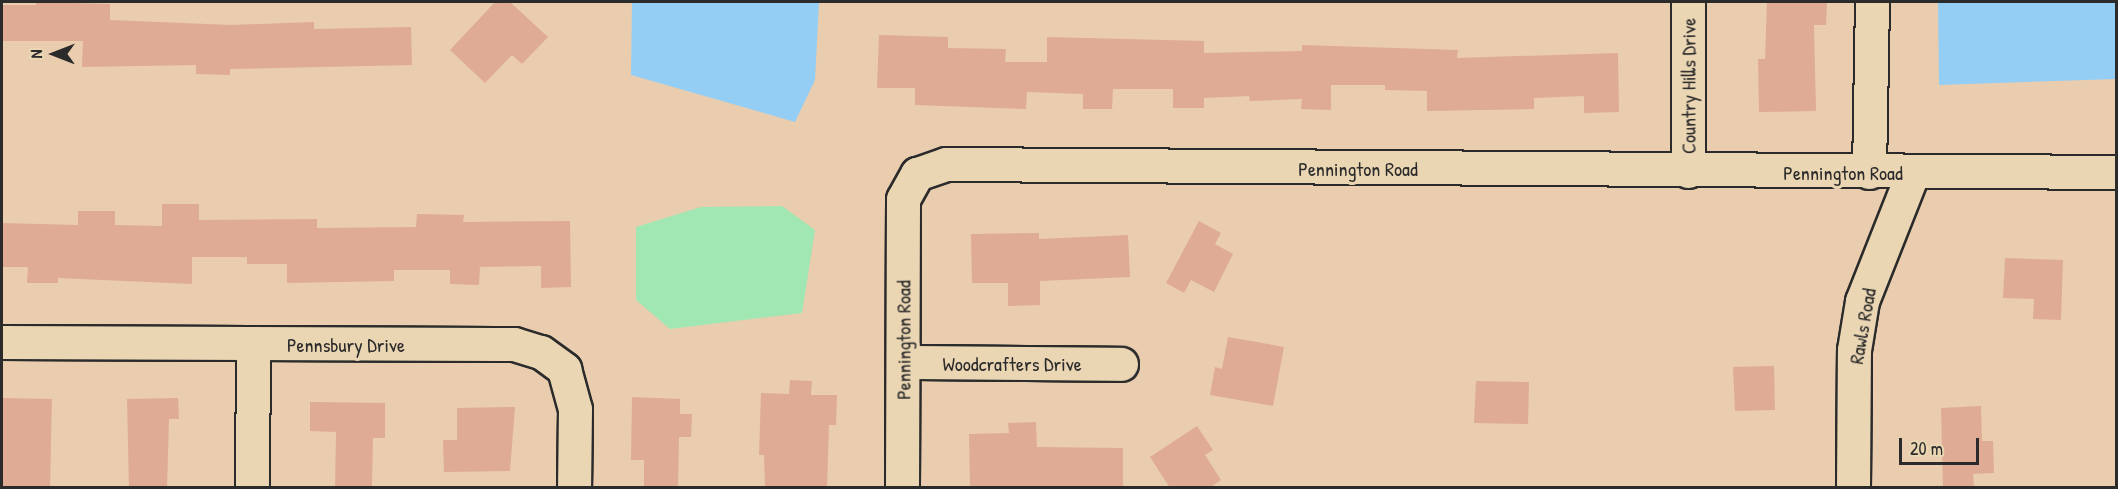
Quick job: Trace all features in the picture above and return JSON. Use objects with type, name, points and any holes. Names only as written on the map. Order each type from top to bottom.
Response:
[{"type":"street","name":"Country Hills Drive","points":[[1688,2],[1688,171]]},
{"type":"street","points":[[1869,172],[1872,2]]},
{"type":"street","name":"Pennington Road","points":[[902,488],[903,199],[917,174],[946,164],[1688,171],[2116,172]]},
{"type":"street","name":"Rawls Road","points":[[1853,488],[1854,350],[1862,301],[1913,172]]},
{"type":"street","name":"Pennsbury Drive","points":[[2,342],[514,344],[541,352],[564,369],[571,386],[574,410],[574,488]]},
{"type":"street","points":[[252,488],[253,344]]},
{"type":"street","name":"Woodcrafters Drive","points":[[903,362],[1121,363]]},
{"type":"green space","points":[[782,206],[815,230],[802,313],[670,329],[636,300],[636,227],[701,207]]},
{"type":"water","points":[[632,2],[819,2],[815,80],[795,122],[631,75]]},
{"type":"water","points":[[1938,2],[2116,2],[2116,79],[1939,85]]},
{"type":"building","points":[[36,2],[110,4],[110,20],[231,25],[314,22],[314,29],[411,27],[412,65],[230,69],[230,75],[196,74],[196,65],[82,67],[83,41],[2,41],[2,5],[36,5]]},
{"type":"building","points":[[495,2],[510,2],[548,37],[522,64],[512,55],[485,83],[450,50]]},
{"type":"building","points":[[1767,2],[1827,2],[1826,25],[1814,25],[1816,111],[1759,112],[1758,59],[1765,59]]},
{"type":"building","points":[[879,35],[948,37],[948,48],[1006,49],[1005,62],[1047,62],[1047,37],[1204,41],[1204,53],[1302,51],[1302,45],[1458,50],[1457,58],[1618,53],[1619,112],[1584,113],[1584,96],[1534,98],[1534,109],[1427,111],[1427,91],[1385,90],[1385,85],[1331,85],[1331,110],[1301,109],[1302,99],[1250,101],[1249,96],[1204,98],[1204,108],[1173,108],[1173,89],[1113,89],[1112,109],[1083,109],[1083,94],[1027,92],[1026,109],[915,105],[915,88],[877,88]]},
{"type":"building","points":[[162,204],[199,204],[199,220],[317,219],[317,228],[416,227],[417,214],[464,215],[463,222],[570,221],[571,287],[541,288],[541,266],[480,267],[479,285],[450,284],[450,270],[394,270],[394,281],[287,283],[287,264],[247,264],[247,257],[192,257],[192,284],[58,278],[58,283],[27,283],[28,267],[2,267],[2,223],[78,225],[78,211],[115,211],[115,225],[162,226]]},
{"type":"building","points":[[1199,221],[1221,233],[1215,244],[1233,254],[1214,292],[1191,280],[1184,293],[1166,283]]},
{"type":"building","points":[[1039,233],[1039,239],[1128,235],[1130,277],[1040,281],[1040,305],[1008,306],[1008,283],[972,283],[971,234]]},
{"type":"building","points":[[2005,258],[2063,260],[2061,320],[2033,319],[2034,299],[2003,298]]},
{"type":"building","points":[[1228,337],[1284,347],[1273,406],[1210,395],[1215,367],[1222,369]]},
{"type":"building","points":[[1774,366],[1775,410],[1735,411],[1733,367]]},
{"type":"building","points":[[790,380],[812,381],[811,395],[837,395],[836,425],[829,425],[827,488],[765,488],[764,455],[759,455],[761,393],[789,394]]},
{"type":"building","points":[[1476,381],[1529,382],[1528,424],[1474,423]]},
{"type":"building","points":[[632,397],[680,399],[680,414],[692,414],[691,437],[679,437],[678,488],[644,488],[644,460],[631,460]]},
{"type":"building","points":[[2,398],[52,399],[50,488],[3,488]]},
{"type":"building","points":[[178,398],[179,419],[169,419],[167,488],[129,488],[127,399]]},
{"type":"building","points":[[310,402],[385,403],[385,438],[373,438],[372,488],[335,488],[336,432],[310,431]]},
{"type":"building","points":[[1981,406],[1982,441],[1993,441],[1994,473],[1973,474],[1974,488],[1943,488],[1941,408]]},
{"type":"building","points":[[515,407],[510,471],[444,472],[443,440],[457,440],[457,408]]},
{"type":"building","points":[[1036,422],[1037,447],[1123,448],[1123,488],[970,486],[969,434],[1009,433],[1008,423]]},
{"type":"building","points":[[1197,426],[1213,450],[1205,455],[1221,480],[1209,488],[1170,488],[1150,457]]}]
